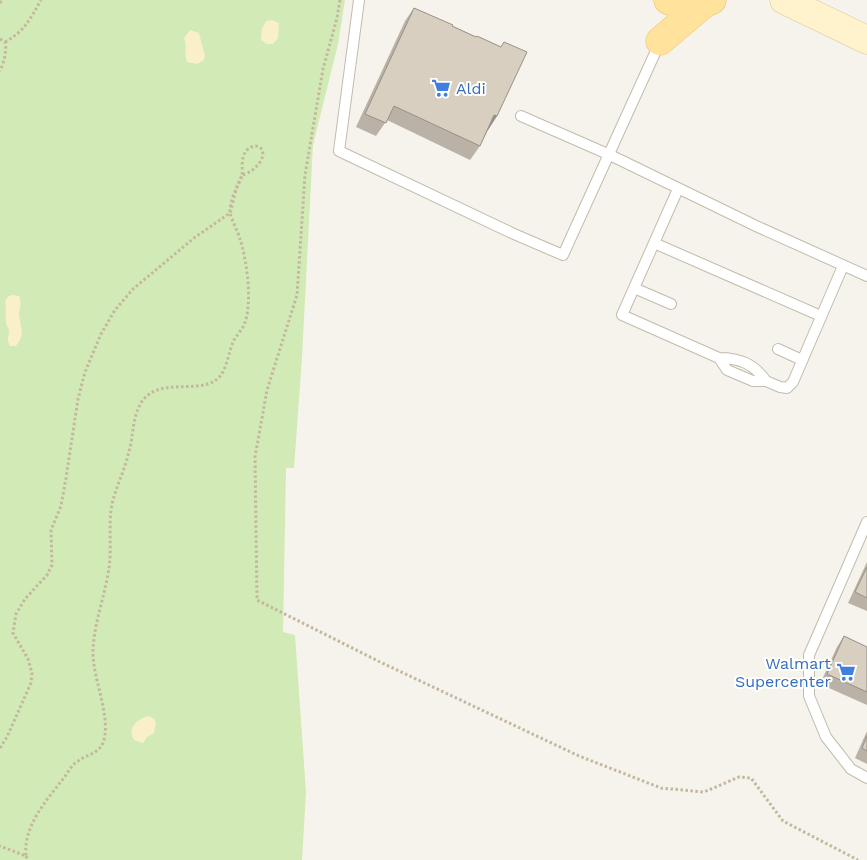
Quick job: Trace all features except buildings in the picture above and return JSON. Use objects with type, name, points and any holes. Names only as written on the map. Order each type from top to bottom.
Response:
[{"type":"main road","points":[[660,0],[663,9],[660,41]]},
{"type":"main road","points":[[668,0],[686,6],[709,2]]},
{"type":"main road","points":[[660,41],[709,2]]},
{"type":"street","points":[[784,0],[867,40]]},
{"type":"lane","points":[[359,0],[339,151],[514,234],[563,255],[610,155],[660,41]]},
{"type":"lane","points":[[521,116],[610,155],[678,189],[867,276]]},
{"type":"lane","points":[[678,189],[622,315],[719,358],[727,370],[753,381],[766,381],[787,388],[793,382],[843,266]]},
{"type":"lane","points":[[654,243],[822,316]]},
{"type":"lane","points":[[634,288],[671,304]]},
{"type":"lane","points":[[778,349],[802,360]]},
{"type":"lane","points":[[867,522],[809,655],[809,696],[826,737],[851,769],[867,778]]},
{"type":"path","points":[[5,42],[30,21],[40,0]]},
{"type":"path","points":[[340,0],[323,69],[305,175],[297,295],[267,390],[255,456],[257,600],[378,661],[579,756],[661,788],[704,792],[739,777],[751,778],[783,821],[858,860]]},
{"type":"path","points":[[0,39],[5,42]]},
{"type":"path","points":[[0,71],[5,52],[5,42]]},
{"type":"path","points":[[28,860],[26,844],[31,825],[44,802],[69,769],[78,761],[92,755],[102,745],[106,731],[105,717],[93,662],[93,647],[110,565],[112,506],[128,458],[138,409],[147,396],[164,387],[202,385],[214,381],[222,374],[234,342],[244,325],[248,311],[247,276],[242,246],[230,213],[234,195],[242,175],[241,166],[247,150],[253,146],[262,148],[264,153],[262,160],[246,174],[242,175]]},
{"type":"path","points":[[0,748],[7,737],[31,683],[32,673],[28,658],[13,633],[16,614],[25,599],[47,576],[52,564],[51,530],[61,506],[78,398],[85,372],[101,334],[115,310],[133,289],[194,238],[230,213]]},
{"type":"path","points":[[0,846],[26,856]]},
{"type":"green space","points":[[0,0],[345,0],[338,44],[313,145],[294,468],[286,468],[283,632],[295,635],[306,792],[302,860],[0,860]]},
{"type":"sand","points":[[272,20],[279,23],[278,38],[273,44],[267,44],[261,40],[262,29],[266,21]]},
{"type":"sand","points":[[190,30],[199,33],[205,56],[204,60],[197,64],[187,62],[186,59],[184,38]]},
{"type":"sand","points":[[13,295],[20,298],[19,313],[22,333],[16,346],[10,346],[5,301],[9,296]]},
{"type":"sand","points":[[149,716],[156,723],[154,733],[147,737],[143,743],[134,740],[131,732],[132,728],[141,719]]},
{"type":"place","name":"Aldi","points":[[441,88]]},
{"type":"place","name":"Walmart Supercenter","points":[[846,672]]}]
